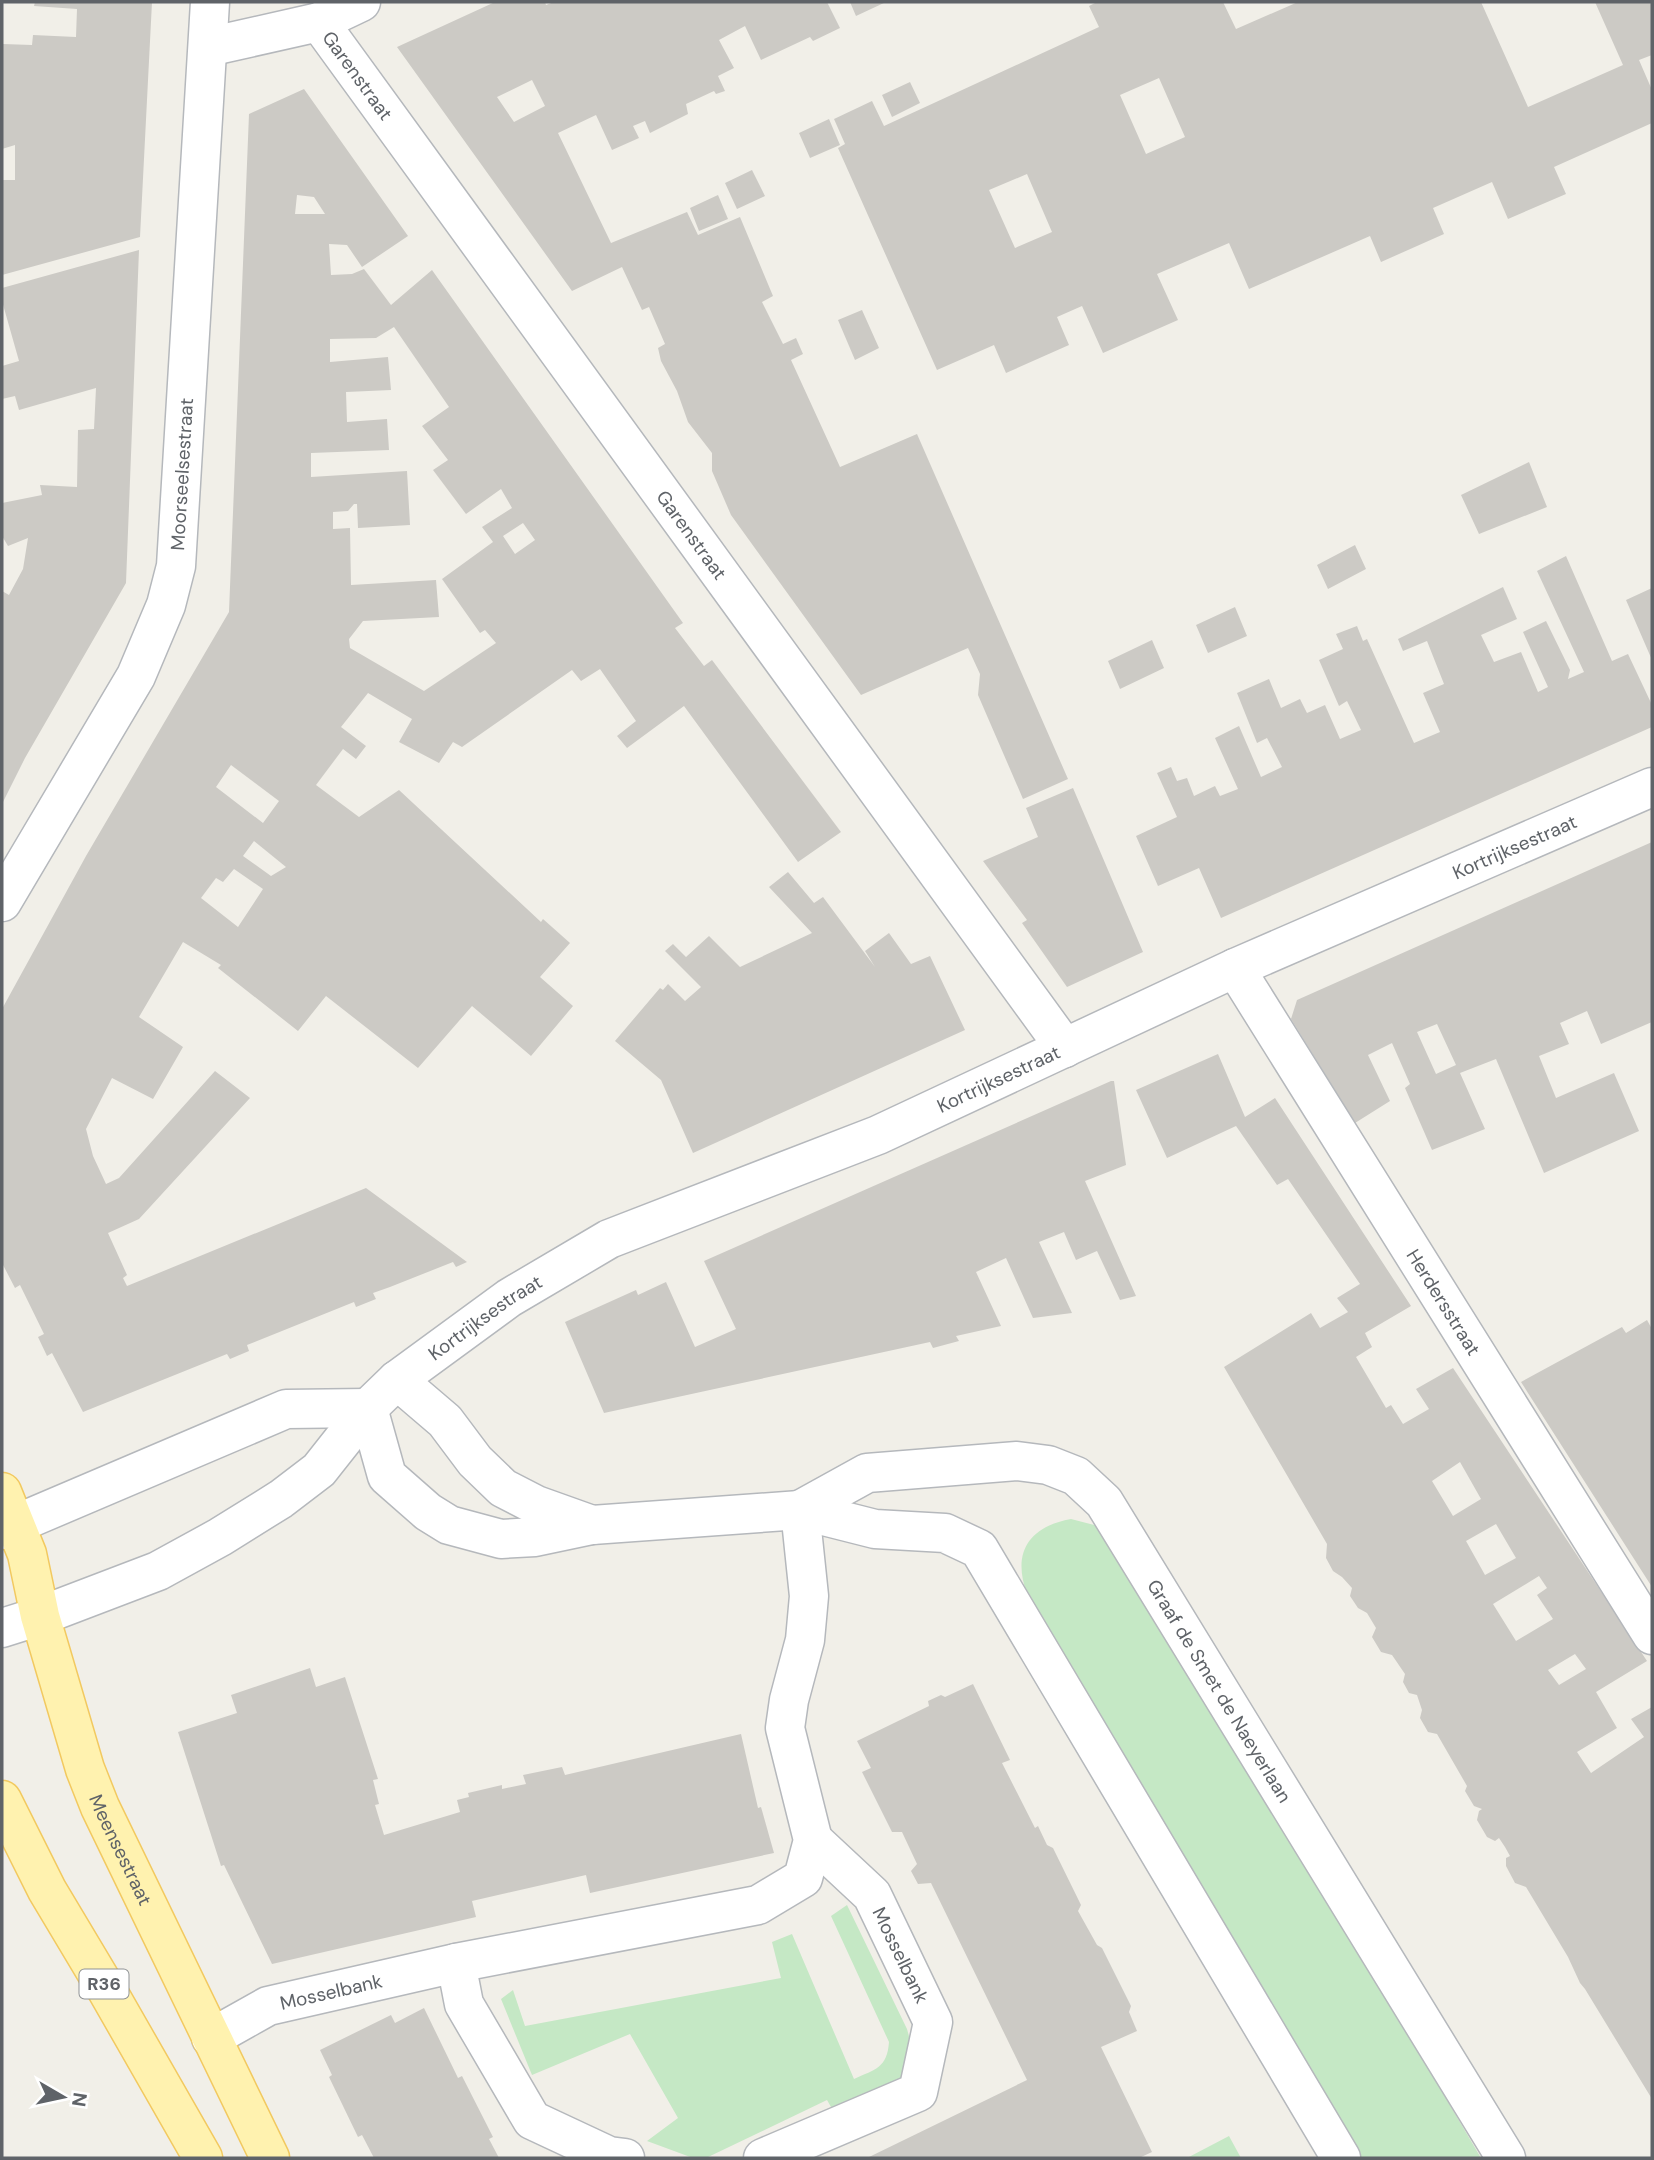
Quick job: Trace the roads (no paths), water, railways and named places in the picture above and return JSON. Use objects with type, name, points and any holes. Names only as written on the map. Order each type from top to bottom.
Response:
[{"type":"main road","name":"Meensestraat","points":[[6,1516],[27,1554],[40,1616],[85,1769],[100,1807],[270,2158]]},
{"type":"main road","name":"R36","points":[[2,1800],[47,1890],[203,2158]]},
{"type":"street","name":"Moorseelsestraat","points":[[2,902],[136,676],[166,605],[176,566],[210,2]]},
{"type":"street","points":[[208,47],[319,22],[361,2]]},
{"type":"street","name":"Garenstraat","points":[[319,22],[1065,1048]]},
{"type":"street","name":"Kortrijksestraat","points":[[2,1628],[158,1571],[281,1499],[319,1470],[368,1408],[397,1381],[509,1298],[609,1239],[878,1135],[1235,968],[1652,787]]},
{"type":"street","name":"Herdersstraat","points":[[1235,968],[1652,1635]]},
{"type":"street","name":"Graaf de Smet de Naeyerlaan","points":[[397,1381],[444,1421],[475,1461],[503,1488],[536,1504],[592,1525]]},
{"type":"street","points":[[6,1516],[286,1409],[368,1408]]},
{"type":"street","name":"Graaf de Smet de Naeyerlaan","points":[[368,1408],[387,1476],[428,1512],[449,1525],[501,1539],[535,1537],[592,1525],[800,1510],[875,1529],[945,1533],[979,1549],[1340,2158]]},
{"type":"street","name":"Graaf de Smet de Naeyerlaan","points":[[800,1510],[867,1473],[1017,1461],[1048,1465],[1076,1476],[1104,1502],[1506,2158]]},
{"type":"street","name":"Mosselbank","points":[[211,2038],[268,2006],[456,1963],[758,1905],[803,1878],[813,1840],[785,1728],[789,1700],[805,1640],[809,1596],[800,1510]]},
{"type":"street","name":"Mosselbank","points":[[763,2158],[918,2092],[933,2022],[872,1895],[813,1840]]},
{"type":"street","points":[[456,1963],[464,2004],[532,2120],[609,2156],[625,2158]]}]
